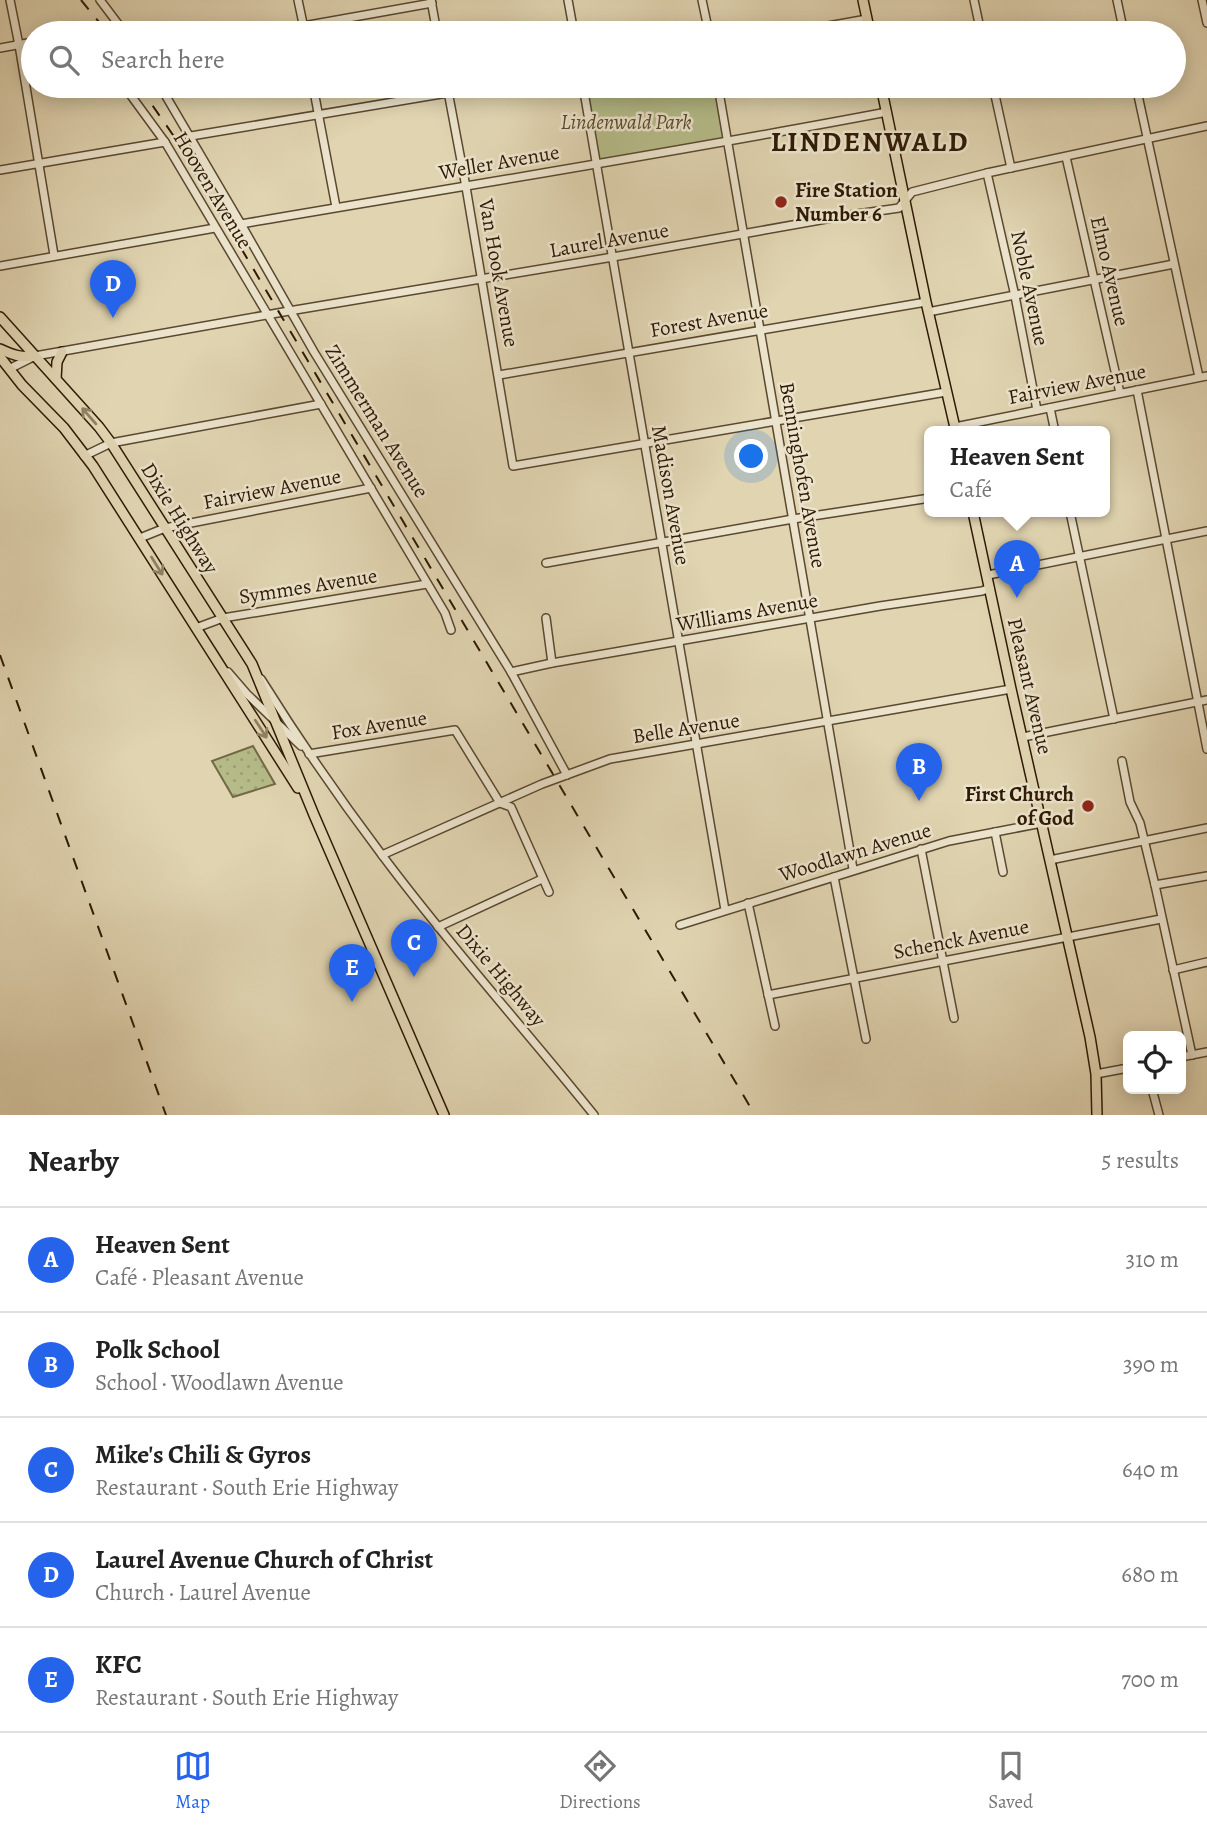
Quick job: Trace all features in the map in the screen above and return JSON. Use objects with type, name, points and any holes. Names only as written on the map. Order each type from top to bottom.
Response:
[{"type":"main road","points":[[863,0],[867,19]]},
{"type":"main road","points":[[884,98],[954,426]]},
{"type":"main road","name":"Dixie Highway","points":[[0,317],[111,443],[252,664]]},
{"type":"main road","points":[[0,349],[13,356],[35,356]]},
{"type":"main road","points":[[56,379],[57,362],[62,352]]},
{"type":"main road","name":"Dixie Highway","points":[[0,357],[22,385],[64,428],[85,456],[140,538],[210,652]]},
{"type":"main road","name":"Pleasant Avenue","points":[[974,517],[1090,1037],[1096,1074],[1097,1115]]},
{"type":"main road","points":[[210,652],[310,807]]},
{"type":"main road","points":[[252,664],[310,807],[444,1115]]},
{"type":"street","points":[[10,0],[21,57]]},
{"type":"street","points":[[100,0],[116,21]]},
{"type":"street","points":[[298,0],[302,21]]},
{"type":"street","points":[[568,0],[572,21]]},
{"type":"street","points":[[702,0],[706,21]]},
{"type":"street","points":[[974,0],[978,21]]},
{"type":"street","points":[[1117,0],[1121,21]]},
{"type":"street","points":[[1202,0],[1207,23]]},
{"type":"street","points":[[343,21],[431,1],[435,21]]},
{"type":"street","points":[[856,21],[867,19]]},
{"type":"street","points":[[0,48],[19,45]]},
{"type":"street","points":[[28,98],[54,256]]},
{"type":"street","name":"Hooven Avenue","points":[[133,98],[164,142],[267,314]]},
{"type":"street","name":"Zimmerman Avenue","points":[[167,98],[242,224],[289,311],[511,672],[567,775]]},
{"type":"street","points":[[315,98],[336,207]]},
{"type":"street","points":[[191,136],[318,116],[405,98]]},
{"type":"street","name":"Van Hook Avenue","points":[[450,98],[513,466],[644,443]]},
{"type":"street","name":"Madison Avenue","points":[[585,98],[725,910]]},
{"type":"street","name":"Benninghofen Avenue","points":[[720,98],[853,869]]},
{"type":"street","points":[[996,98],[1011,168]]},
{"type":"street","points":[[1138,98],[1174,264],[1203,377]]},
{"type":"street","name":"Weller Avenue","points":[[242,224],[728,142],[887,112]]},
{"type":"street","name":"Laurel Avenue","points":[[9,369],[35,356],[267,314],[899,208],[912,192],[987,173],[1207,126]]},
{"type":"street","points":[[0,170],[164,142]]},
{"type":"street","name":"Elmo Avenue","points":[[1066,157],[1121,393]]},
{"type":"street","name":"Noble Avenue","points":[[987,173],[1037,410]]},
{"type":"street","points":[[0,266],[215,228]]},
{"type":"street","points":[[928,313],[1174,264]]},
{"type":"street","name":"Forest Avenue","points":[[499,375],[926,302]]},
{"type":"street","name":"Zimmerman Avenue","points":[[267,314],[428,584],[451,630]]},
{"type":"street","name":"Fairview Avenue","points":[[968,426],[1203,377]]},
{"type":"street","points":[[1137,390],[1207,748]]},
{"type":"street","points":[[644,443],[946,392]]},
{"type":"street","points":[[85,456],[111,443],[321,404]]},
{"type":"street","points":[[1050,408],[1054,426]]},
{"type":"street","name":"Fairview Avenue","points":[[140,538],[165,528],[371,488]]},
{"type":"street","points":[[546,563],[924,499]]},
{"type":"street","points":[[1071,517],[1114,719]]},
{"type":"street","points":[[988,575],[1207,531]]},
{"type":"street","name":"Symmes Avenue","points":[[196,628],[223,618],[428,584]]},
{"type":"street","name":"Williams Avenue","points":[[511,672],[990,588]]},
{"type":"street","points":[[546,618],[552,663]]},
{"type":"street","name":"Dixie Highway","points":[[210,652],[247,694],[309,754]]},
{"type":"street","name":"Dixie Highway","points":[[252,664],[309,754],[382,855],[594,1115]]},
{"type":"street","name":"Belle Avenue","points":[[382,855],[500,803],[610,759],[1011,689]]},
{"type":"street","points":[[1023,737],[1207,700]]},
{"type":"street","name":"Fox Avenue","points":[[309,754],[455,730],[500,803]]},
{"type":"street","points":[[1122,761],[1130,802],[1140,823],[1155,885],[1192,1055]]},
{"type":"street","points":[[500,803],[511,807],[550,892]]},
{"type":"street","name":"Woodlawn Avenue","points":[[680,925],[949,841],[1042,823]]},
{"type":"street","points":[[1050,860],[1207,828]]},
{"type":"street","points":[[995,832],[1003,872]]},
{"type":"street","points":[[921,849],[954,1018]]},
{"type":"street","points":[[1155,885],[1207,876]]},
{"type":"street","points":[[834,877],[866,1040]]},
{"type":"street","points":[[438,927],[542,879]]},
{"type":"street","points":[[748,903],[775,1026]]},
{"type":"street","name":"Schenck Avenue","points":[[768,995],[1161,919]]},
{"type":"street","points":[[1173,970],[1207,962]]},
{"type":"street","points":[[1186,1056],[1207,1052]]},
{"type":"street","points":[[1096,1074],[1123,1069]]},
{"type":"street","points":[[1153,1094],[1159,1115]]},
{"type":"green space","name":"Lindenwald Park","points":[[585,98],[720,98],[728,142],[595,163]]},
{"type":"green space","points":[[253,746],[275,784],[233,797],[212,761]]},
{"type":"railway","points":[[81,0],[98,21]]},
{"type":"railway","points":[[147,98],[219,211],[755,1115]]},
{"type":"railway","points":[[0,655],[166,1115]]},
{"type":"place","name":"Fire Station Number 6","points":[[781,202]]},
{"type":"place","name":"Laurel Avenue Church of Christ","points":[[113,318]]},
{"type":"place","name":"Heaven Sent","points":[[1017,598]]},
{"type":"place","name":"Polk School","points":[[919,801]]},
{"type":"place","name":"First Church of God","points":[[1088,806]]},
{"type":"place","name":"Mike's Chili & Gyros","points":[[414,977]]},
{"type":"place","name":"KFC","points":[[352,1002]]},
{"type":"district","name":"LINDENWALD","points":[[870,142]]}]
